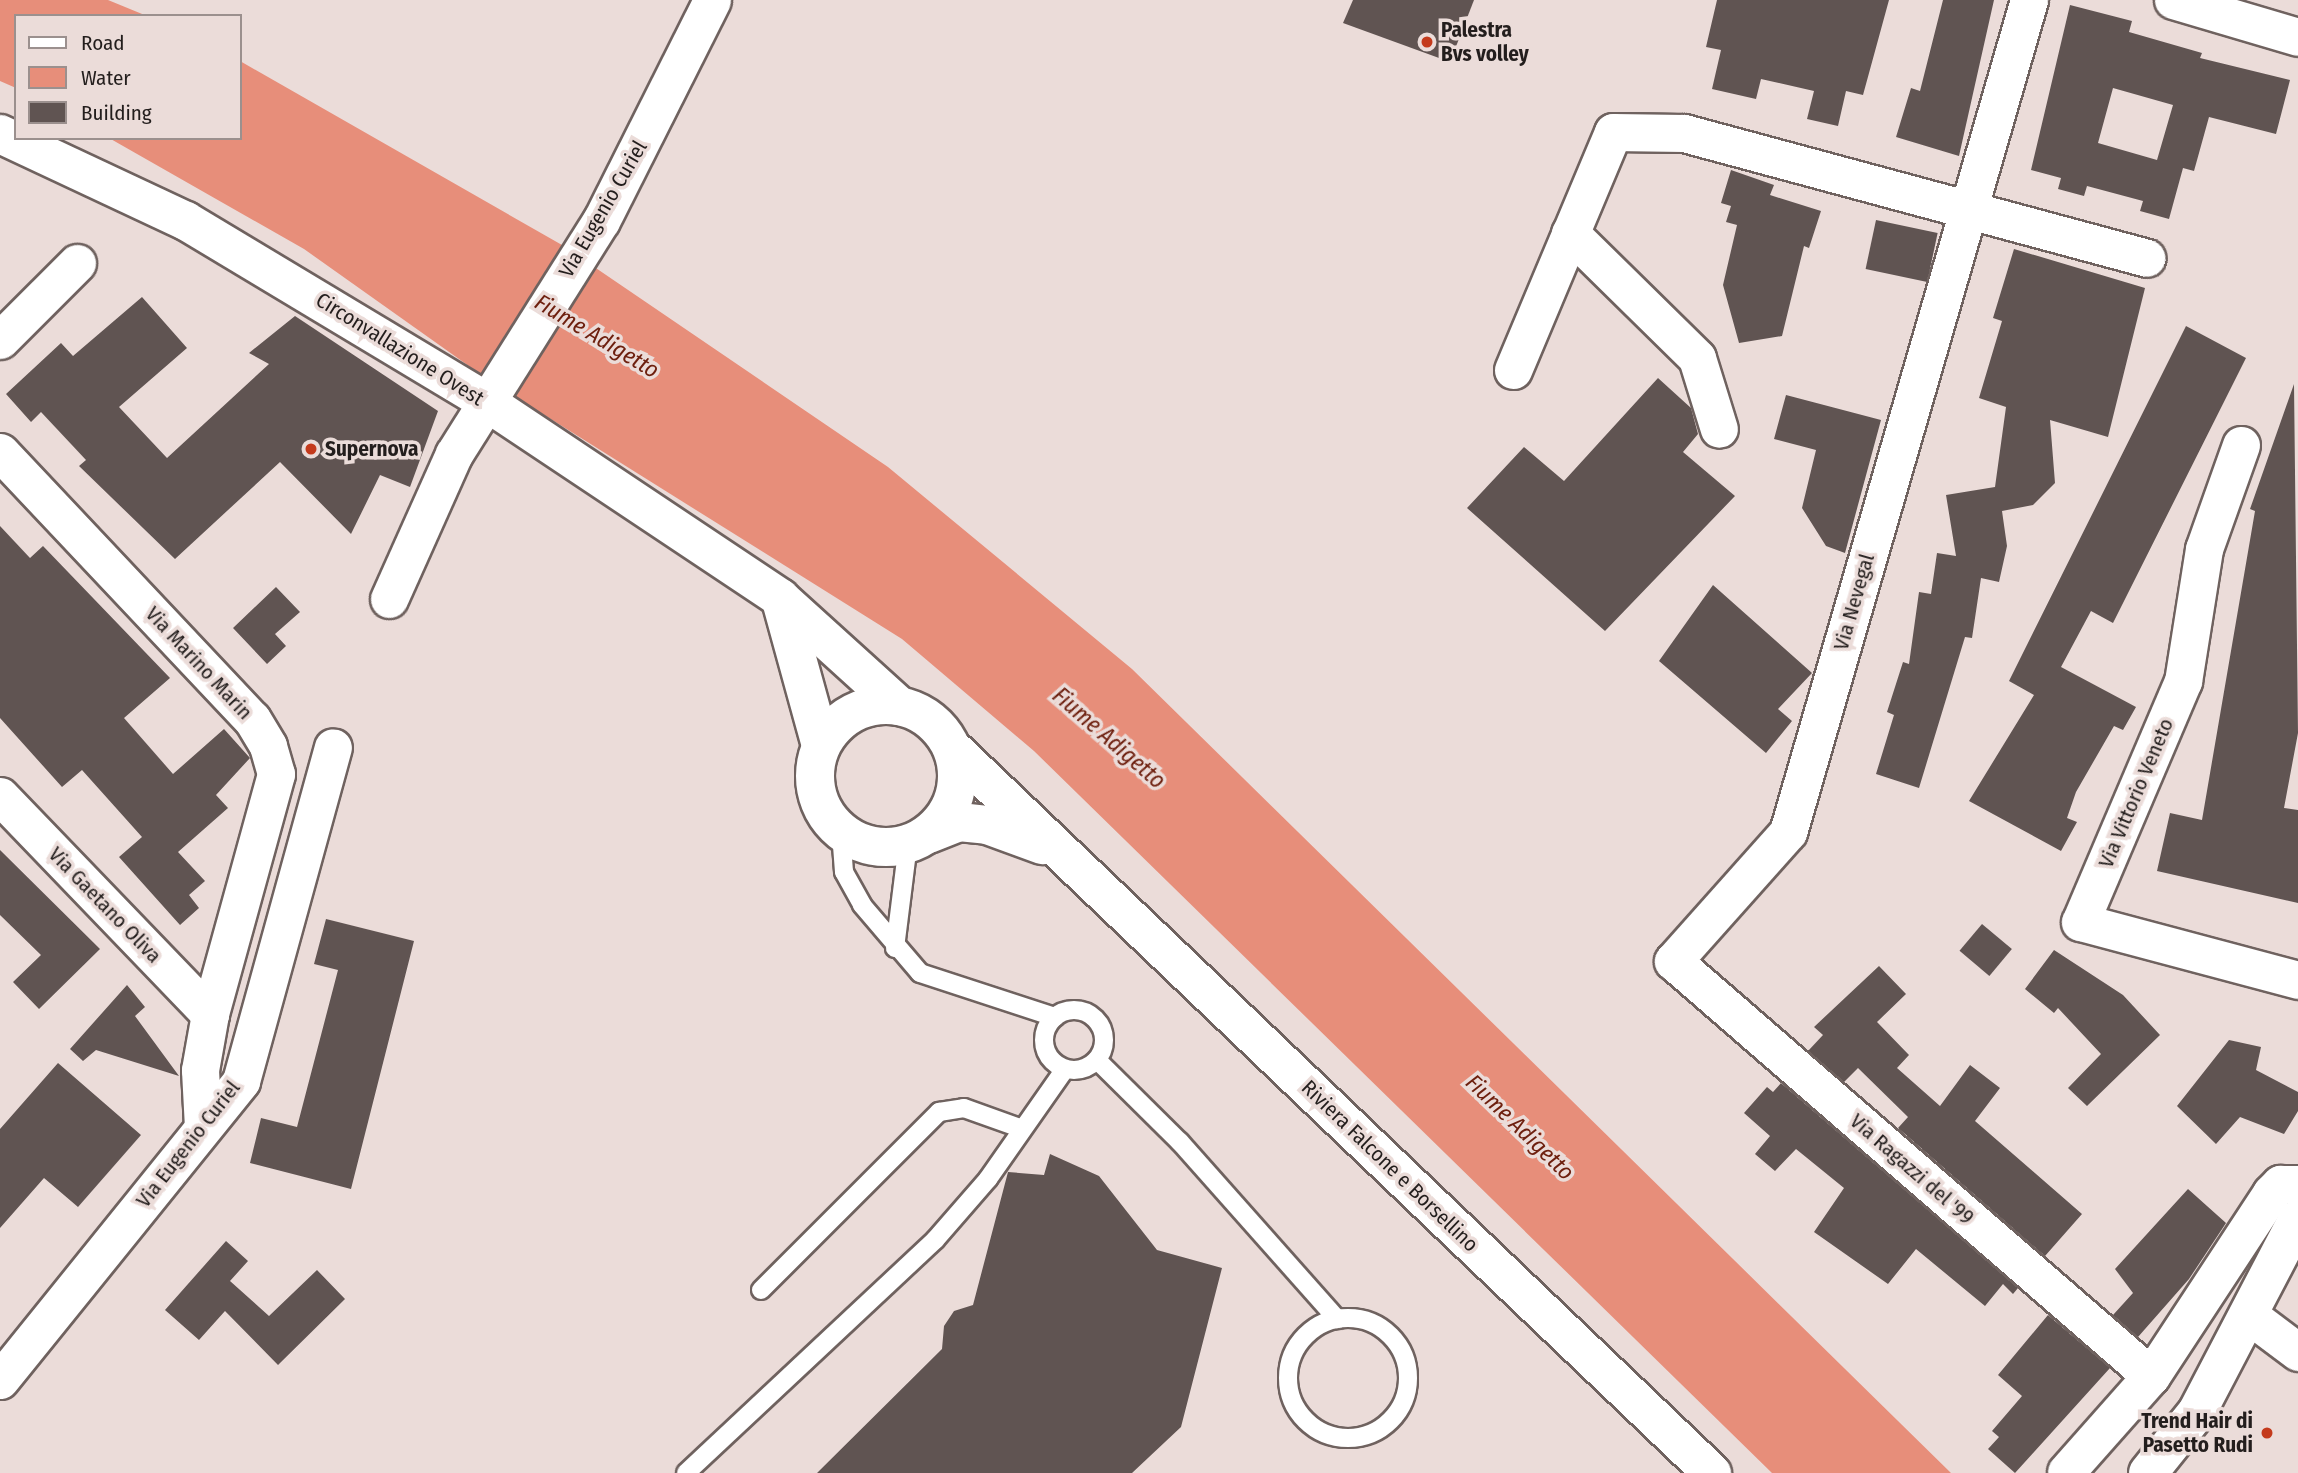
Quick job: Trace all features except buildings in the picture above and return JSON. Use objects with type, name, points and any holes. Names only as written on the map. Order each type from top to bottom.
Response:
[{"type":"main road","name":"Circonvallazione Ovest","points":[[0,134],[187,221],[490,394],[780,598],[899,706]]},
{"type":"main road","points":[[780,598],[821,747],[816,793],[841,832],[873,846],[919,839],[959,822],[987,825],[1069,859]]},
{"type":"main road","points":[[821,747],[853,713],[899,706],[922,714],[953,749],[956,795],[919,839]]},
{"type":"main road","name":"Riviera Falcone e Borsellino","points":[[953,749],[1712,1473]]},
{"type":"main road","points":[[2148,1473],[2197,1412],[2250,1316],[2298,1219]]},
{"type":"street","name":"Via Eugenio Curiel","points":[[389,599],[432,499],[490,394],[595,228],[712,0]]},
{"type":"street","name":"Via Nevegal","points":[[1673,961],[1788,832],[2029,0]]},
{"type":"street","points":[[2173,0],[2298,37]]},
{"type":"street","points":[[1513,370],[1613,132],[1684,133],[1968,206],[2146,258]]},
{"type":"street","points":[[1570,233],[1697,358],[1719,429]]},
{"type":"street","points":[[0,340],[77,263]]},
{"type":"street","name":"Via Vittorio Veneto","points":[[2241,445],[2204,549],[2183,681],[2080,922],[2298,980]]},
{"type":"street","name":"Via Marino Marin","points":[[0,452],[252,719],[276,774],[210,1014],[200,1070],[203,1127]]},
{"type":"street","name":"Via Eugenio Curiel","points":[[0,1380],[240,1081],[333,747]]},
{"type":"street","name":"Via Gaetano Oliva","points":[[0,796],[210,1014]]},
{"type":"street","name":"Via Ragazzi del '99","points":[[1673,961],[2151,1376]]},
{"type":"street","points":[[2066,1472],[2151,1376],[2271,1193],[2280,1184],[2298,1184]]},
{"type":"street","points":[[2250,1316],[2298,1352]]},
{"type":"lane","points":[[841,832],[844,872],[895,948],[920,973],[1055,1017],[1074,1010],[1099,1023],[1104,1042],[1097,1060]]},
{"type":"lane","points":[[895,948],[919,839]]},
{"type":"lane","points":[[1055,1017],[1044,1043],[1052,1060],[1066,1069]]},
{"type":"lane","points":[[686,1473],[935,1240],[988,1179],[1020,1128],[1066,1069],[1097,1060]]},
{"type":"lane","points":[[1097,1060],[1180,1142],[1337,1319],[1374,1323],[1401,1349],[1408,1367],[1403,1404],[1393,1419],[1360,1437],[1323,1433],[1307,1422],[1289,1390],[1294,1353],[1319,1325],[1337,1319]]},
{"type":"lane","points":[[761,1290],[939,1112],[964,1108],[1020,1128]]},
{"type":"water","points":[[0,0],[108,0],[142,14],[14,14],[14,87],[0,81]]},
{"type":"water","name":"Fiume Adigetto","points":[[242,62],[562,245],[888,467],[1132,669],[1951,1473],[1772,1473],[1034,751],[902,639],[490,381],[304,249],[113,140],[242,140]]},
{"type":"place","name":"Palestra Bvs volley","points":[[1427,42]]},
{"type":"place","name":"Supernova","points":[[311,449]]},
{"type":"place","name":"Trend Hair di Pasetto Rudi","points":[[2267,1433]]}]
